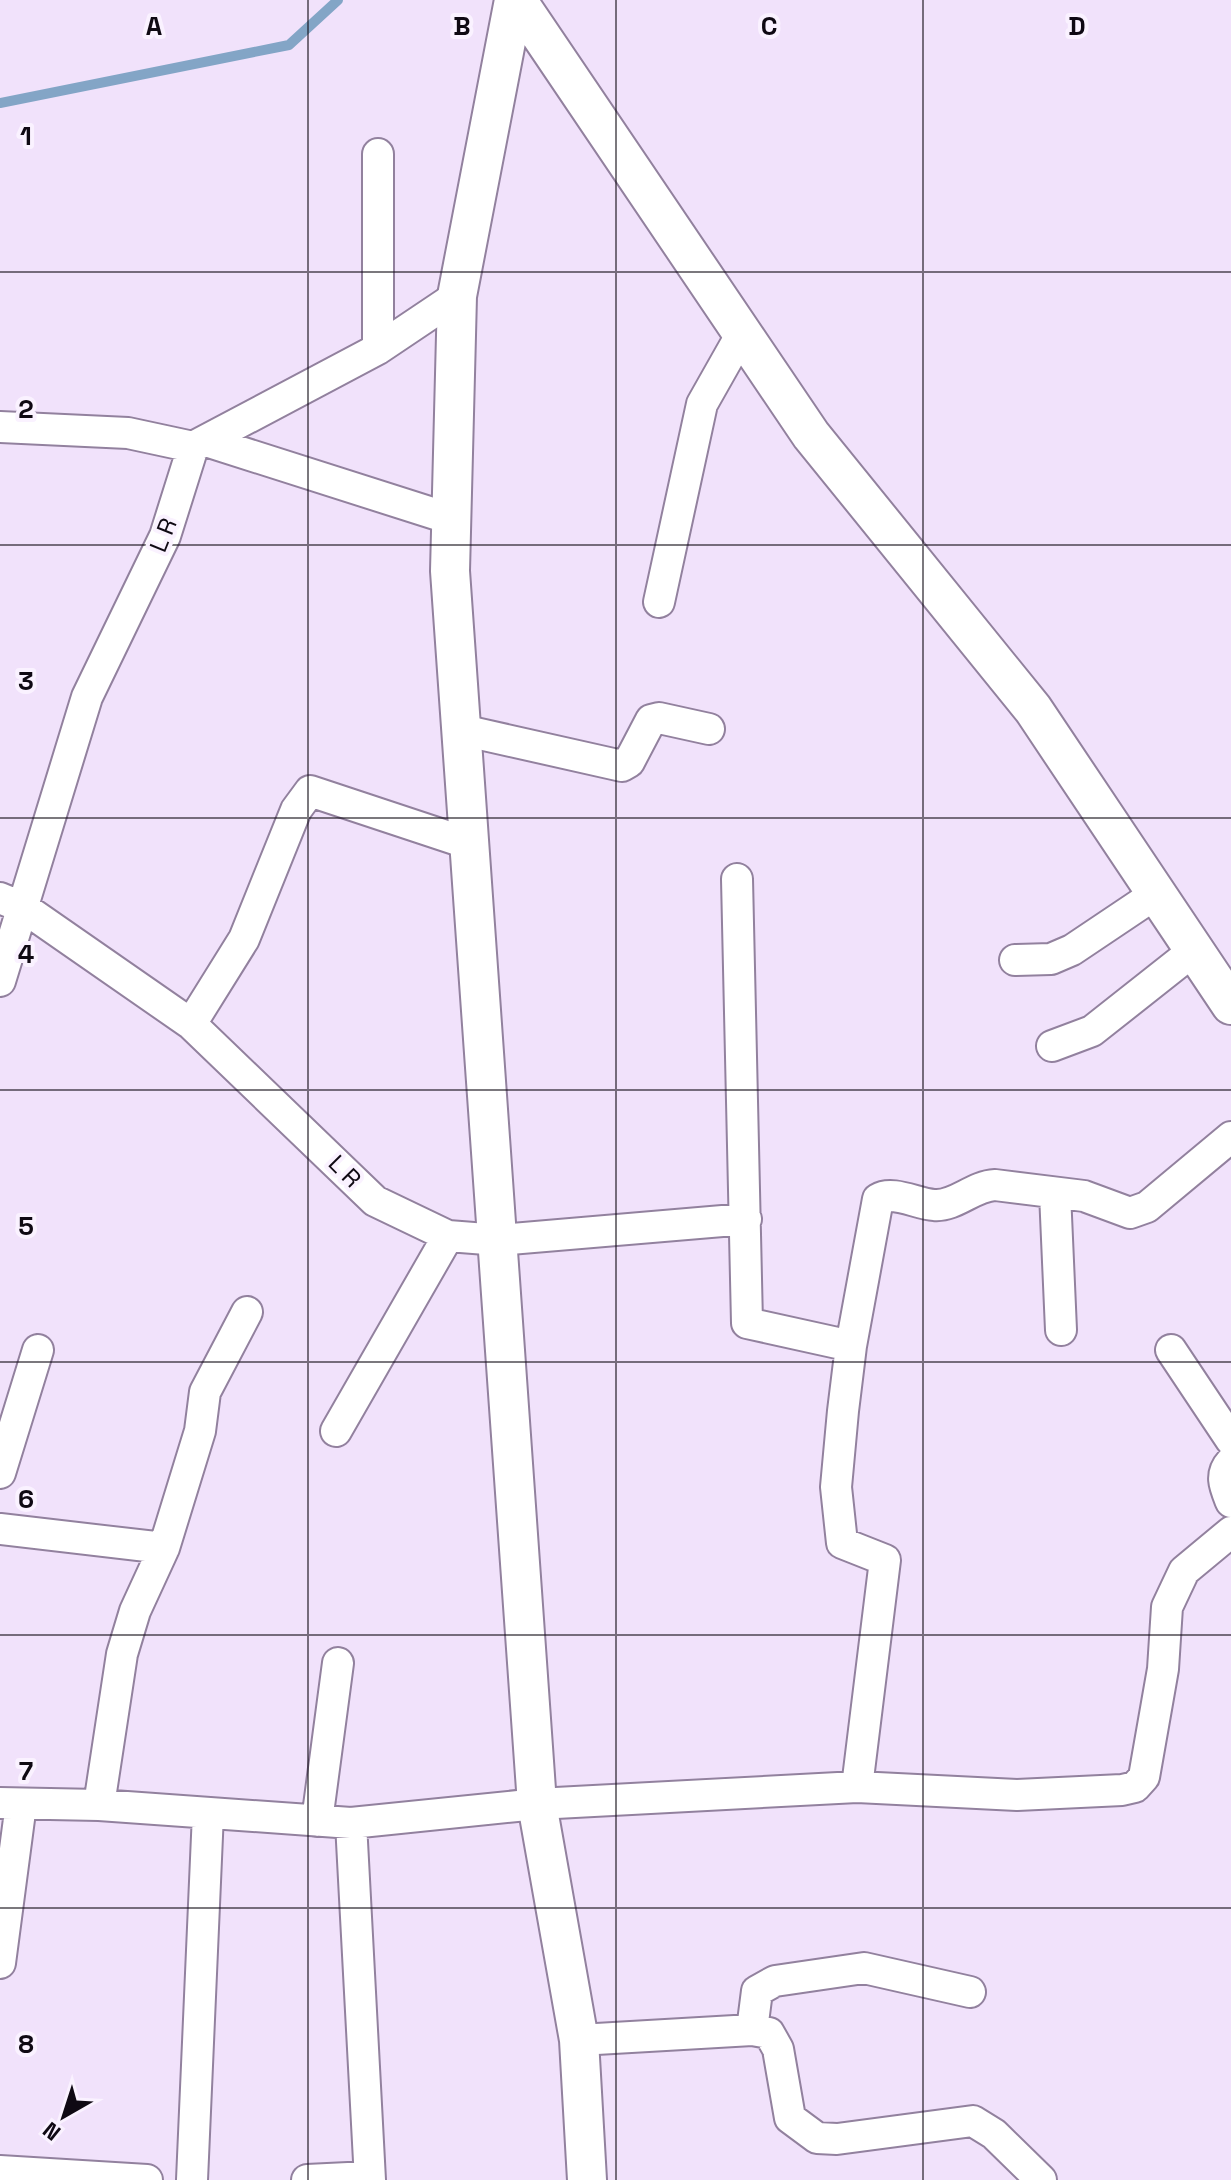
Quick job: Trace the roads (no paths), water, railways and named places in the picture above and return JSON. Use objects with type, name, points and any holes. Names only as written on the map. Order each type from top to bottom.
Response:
[{"type":"street","points":[[516,0],[457,296],[450,571],[537,1804],[579,2040],[587,2180]]},
{"type":"street","points":[[516,0],[811,435],[1033,709],[1157,893],[1192,952],[1231,1005]]},
{"type":"street","points":[[378,154],[378,349]]},
{"type":"street","points":[[199,444],[378,349],[457,296]]},
{"type":"street","points":[[659,602],[702,404],[741,335]]},
{"type":"street","points":[[0,427],[128,433],[199,444],[451,519]]},
{"type":"street","name":"L R","points":[[0,981],[12,903],[87,697],[165,536],[199,444]]},
{"type":"street","points":[[462,730],[622,766],[629,762],[651,720],[659,718],[709,729]]},
{"type":"street","points":[[191,1024],[244,939],[296,810],[310,791],[470,844]]},
{"type":"street","points":[[737,879],[747,1323],[851,1346]]},
{"type":"street","points":[[1015,960],[1051,959],[1072,950],[1157,893]]},
{"type":"street","name":"L R","points":[[12,903],[191,1024],[375,1201],[448,1236],[499,1240],[746,1219]]},
{"type":"street","points":[[1052,1046],[1092,1031],[1192,952]]},
{"type":"street","points":[[857,1787],[885,1560],[842,1543],[836,1487],[851,1346],[872,1214],[881,1196],[937,1206],[980,1186],[1084,1196],[1130,1213],[1147,1207],[1231,1137]]},
{"type":"street","points":[[1055,1193],[1061,1330]]},
{"type":"street","points":[[336,1431],[448,1236]]},
{"type":"street","points":[[99,1805],[122,1654],[135,1611],[164,1548],[193,1458],[205,1392],[247,1312]]},
{"type":"street","points":[[0,1473],[38,1350]]},
{"type":"street","points":[[1171,1350],[1231,1440]]},
{"type":"street","points":[[1231,1462],[1225,1469],[1223,1482],[1231,1502]]},
{"type":"street","points":[[0,1529],[164,1548]]},
{"type":"street","points":[[1,1949],[10,1803],[99,1805],[351,1823],[537,1804],[857,1787],[1017,1795],[1135,1787],[1144,1777],[1154,1727],[1163,1669],[1167,1607],[1184,1571],[1231,1532]]},
{"type":"street","points":[[317,1821],[338,1663]]},
{"type":"street","points":[[192,2180],[208,1813]]},
{"type":"street","points":[[307,2180],[369,2178],[351,1823]]},
{"type":"street","points":[[752,2030],[757,1991],[765,1984],[789,1978],[864,1968],[970,1992]]},
{"type":"street","points":[[579,2040],[752,2030],[769,2033],[778,2049],[790,2118],[817,2138],[837,2139],[973,2121],[994,2134],[1041,2180]]},
{"type":"street","points":[[0,2171],[147,2180]]},
{"type":"waterway","points":[[0,103],[289,45],[338,0]]}]
